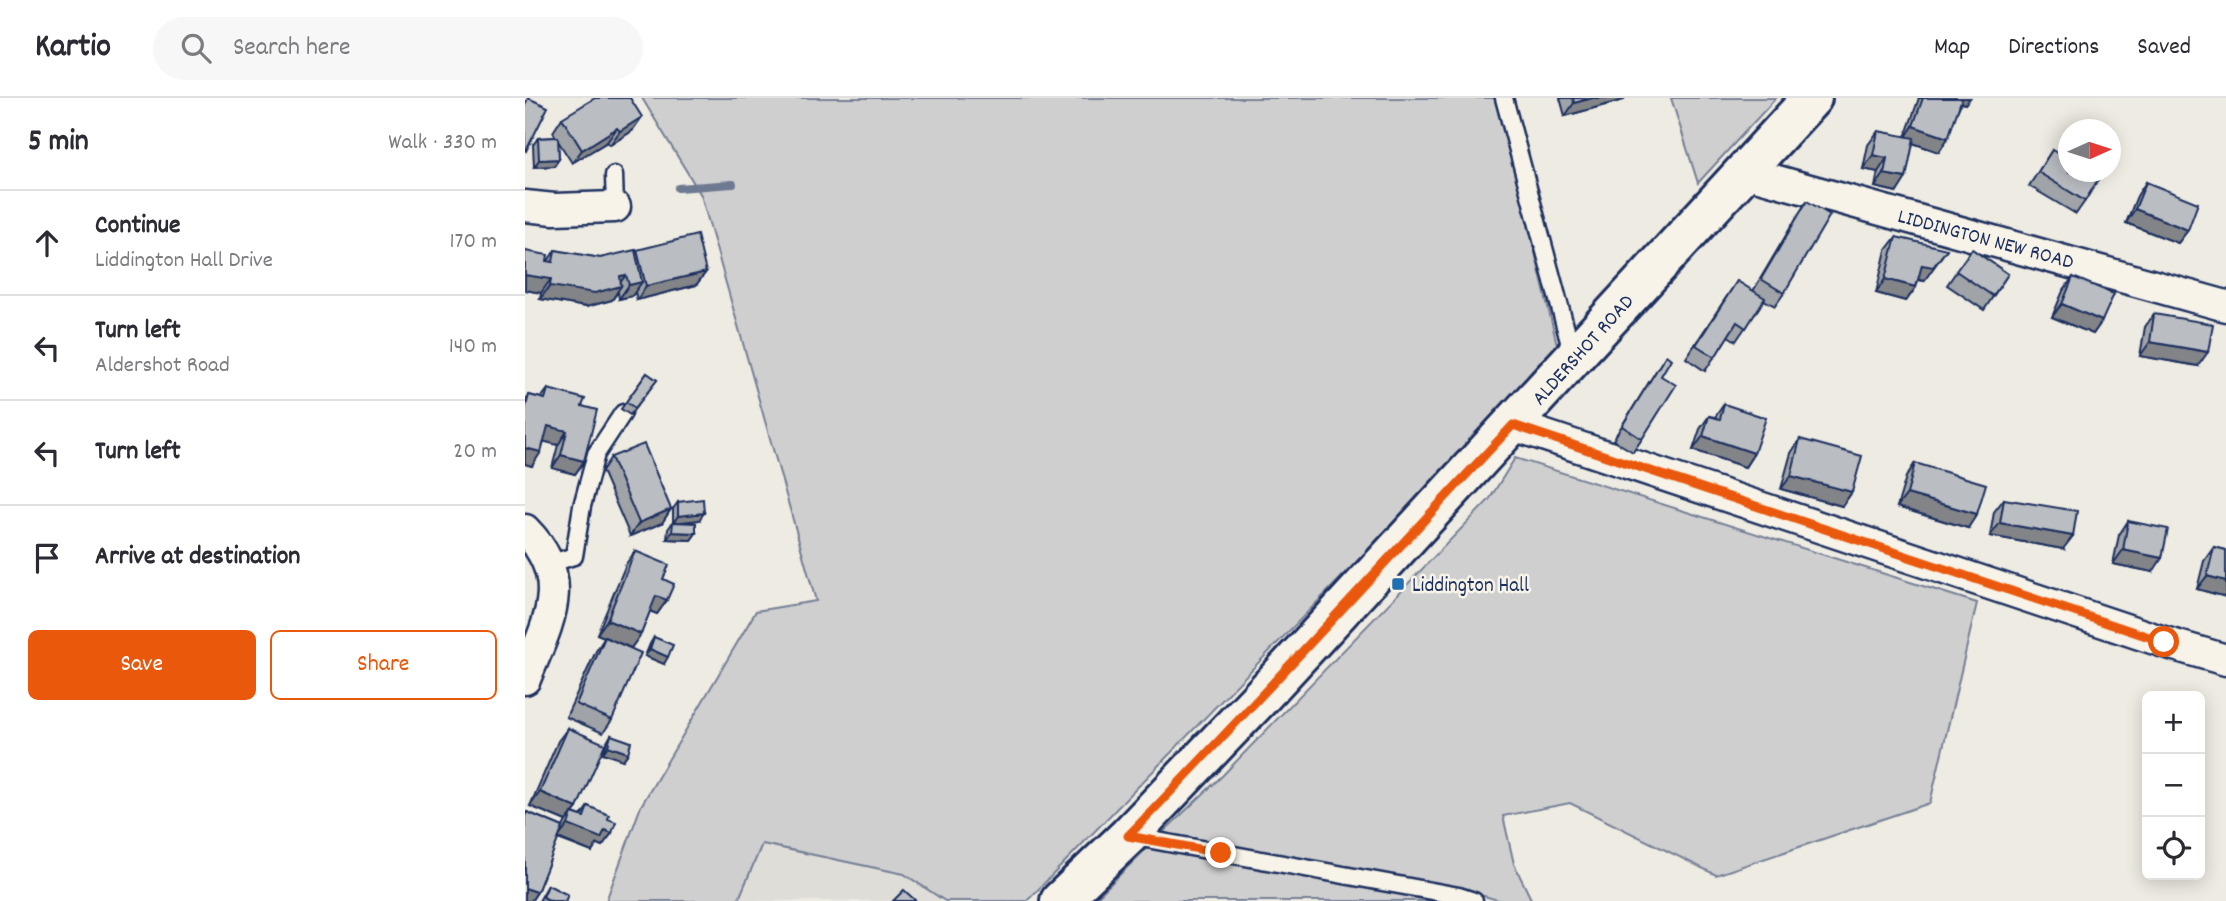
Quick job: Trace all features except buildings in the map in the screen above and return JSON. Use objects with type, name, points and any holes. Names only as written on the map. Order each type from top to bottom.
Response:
[{"type":"main road","name":"ALDERSHOT ROAD","points":[[1061,901],[1128,836],[1259,699],[1812,98]]},
{"type":"street","name":"LIDDINGTON NEW ROAD","points":[[1745,172],[2226,306]]},
{"type":"street","points":[[525,205],[554,209],[615,207]]},
{"type":"street","points":[[1513,425],[2164,642],[2226,660]]},
{"type":"street","points":[[525,530],[540,544],[549,564],[553,590],[552,614],[525,679]]},
{"type":"lane","points":[[1504,98],[1574,358]]},
{"type":"lane","points":[[614,175],[615,207]]},
{"type":"lane","points":[[549,564],[574,556],[582,506],[596,454],[623,413]]},
{"type":"lane","points":[[1128,836],[1459,896],[1474,901]]},
{"type":"shaded area","points":[[642,98],[1494,98],[1506,131],[1559,353],[1027,901],[945,901],[904,874],[762,844],[738,901],[606,901],[641,806],[756,611],[816,601],[701,195]]},
{"type":"shaded area","points":[[1671,98],[1776,98],[1698,183]]},
{"type":"shaded area","points":[[1515,458],[1977,603],[1930,803],[1716,875],[1570,803],[1503,816],[1514,864],[1532,901],[1501,901],[1460,889],[1158,837],[1223,775],[1489,500]]},
{"type":"shaded area","points":[[761,844],[904,874],[945,901],[738,901]]},
{"type":"shaded area","points":[[1149,846],[1449,901],[1093,901]]},
{"type":"waterway","points":[[678,188],[733,184]]},
{"type":"place","name":"Liddington Hall","points":[[1398,584]]},
{"type":"route","points":[[1221,853],[1128,836],[1513,425],[2164,642]]}]
